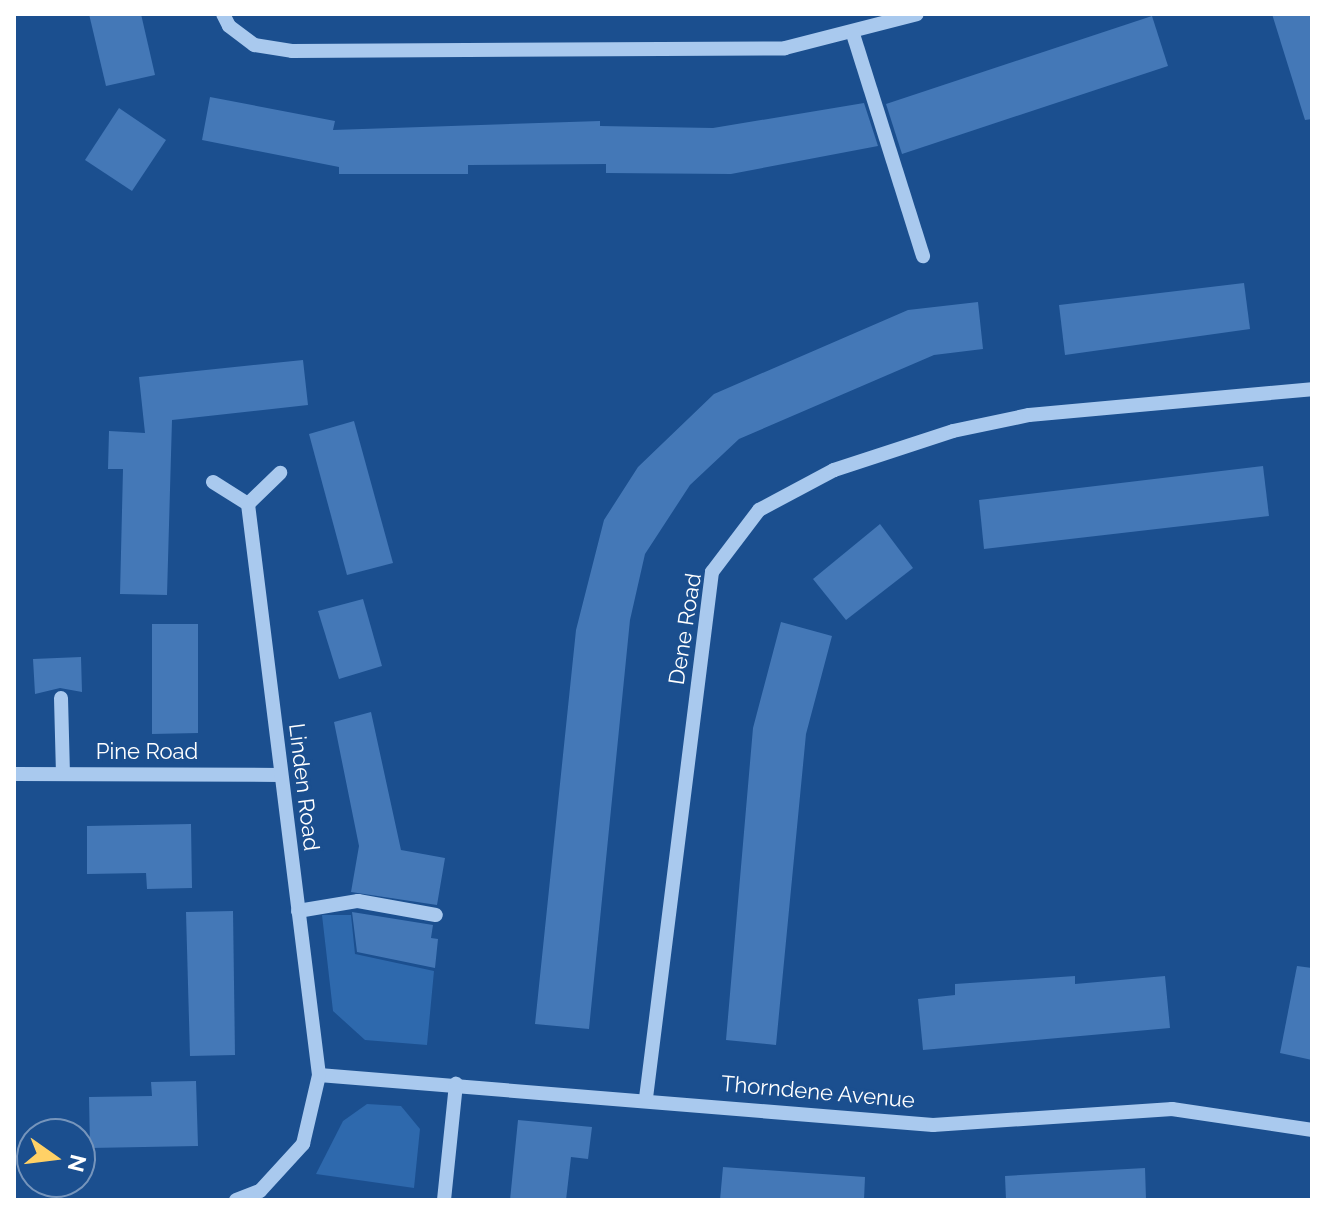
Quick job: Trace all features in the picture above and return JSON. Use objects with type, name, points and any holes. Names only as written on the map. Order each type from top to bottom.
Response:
[{"type":"street","points":[[223,14],[229,26],[254,45],[292,51],[785,48],[853,34],[917,14]]},
{"type":"street","points":[[853,34],[923,256]]},
{"type":"street","name":"Dene Road","points":[[646,1098],[712,572],[759,510],[834,470],[953,431],[1029,415],[1312,389]]},
{"type":"street","points":[[213,482],[248,504],[280,473]]},
{"type":"street","name":"Linden Road","points":[[248,504],[319,1075]]},
{"type":"street","points":[[61,698],[63,774]]},
{"type":"street","name":"Pine Road","points":[[14,774],[280,775]]},
{"type":"street","points":[[298,911],[358,901],[436,915]]},
{"type":"street","points":[[236,1200],[260,1191],[303,1144],[319,1075]]},
{"type":"street","name":"Thorndene Avenue","points":[[319,1075],[646,1098],[933,1125],[1172,1109],[1312,1130]]},
{"type":"street","points":[[444,1200],[456,1084]]},
{"type":"shaded area","points":[[322,915],[351,915],[355,954],[434,971],[427,1045],[365,1040],[333,1011]]},
{"type":"shaded area","points":[[367,1104],[401,1106],[420,1129],[414,1188],[316,1174],[343,1121]]},
{"type":"building","points":[[89,14],[141,14],[155,75],[106,86]]},
{"type":"building","points":[[1272,14],[1312,14],[1312,119],[1305,120]]},
{"type":"building","points":[[1152,16],[1168,66],[902,154],[886,104]]},
{"type":"building","points":[[210,97],[335,121],[333,130],[600,121],[600,126],[713,128],[864,103],[878,146],[731,174],[606,173],[606,164],[468,165],[468,174],[339,174],[339,167],[202,140]]},
{"type":"building","points":[[119,108],[166,140],[132,191],[85,160]]},
{"type":"building","points":[[1244,283],[1250,329],[1065,355],[1059,305]]},
{"type":"building","points":[[978,302],[983,349],[934,355],[739,439],[690,485],[645,554],[630,620],[589,1029],[535,1024],[576,630],[604,520],[638,467],[714,394],[908,310]]},
{"type":"building","points":[[303,360],[308,405],[172,420],[167,595],[120,594],[123,469],[108,469],[109,431],[145,433],[139,377]]},
{"type":"building","points":[[354,421],[393,563],[347,575],[309,434]]},
{"type":"building","points":[[1263,466],[1269,516],[984,549],[979,500]]},
{"type":"building","points":[[880,524],[913,568],[846,620],[813,579]]},
{"type":"building","points":[[363,599],[382,666],[339,679],[318,611]]},
{"type":"building","points":[[781,622],[832,636],[806,734],[776,1045],[726,1040],[753,728]]},
{"type":"building","points":[[152,624],[198,624],[198,733],[152,734]]},
{"type":"building","points":[[81,657],[82,692],[60,688],[35,694],[33,659]]},
{"type":"building","points":[[371,712],[401,850],[445,858],[437,905],[351,892],[359,846],[334,722]]},
{"type":"building","points":[[191,824],[192,888],[147,889],[146,873],[87,874],[87,826]]},
{"type":"building","points":[[233,911],[235,1055],[190,1056],[186,912]]},
{"type":"building","points":[[352,912],[433,925],[431,938],[438,939],[435,968],[357,952]]},
{"type":"building","points":[[1297,966],[1312,968],[1312,1060],[1280,1053]]},
{"type":"building","points":[[1075,976],[1075,984],[1165,976],[1170,1028],[923,1050],[918,999],[955,995],[955,984]]},
{"type":"building","points":[[196,1081],[198,1146],[96,1148],[96,1118],[89,1118],[89,1097],[152,1096],[151,1082]]},
{"type":"building","points":[[518,1120],[592,1127],[588,1159],[571,1157],[566,1200],[510,1200]]},
{"type":"building","points":[[723,1167],[865,1177],[864,1200],[720,1200]]},
{"type":"building","points":[[1145,1168],[1146,1200],[1006,1200],[1005,1176]]}]
